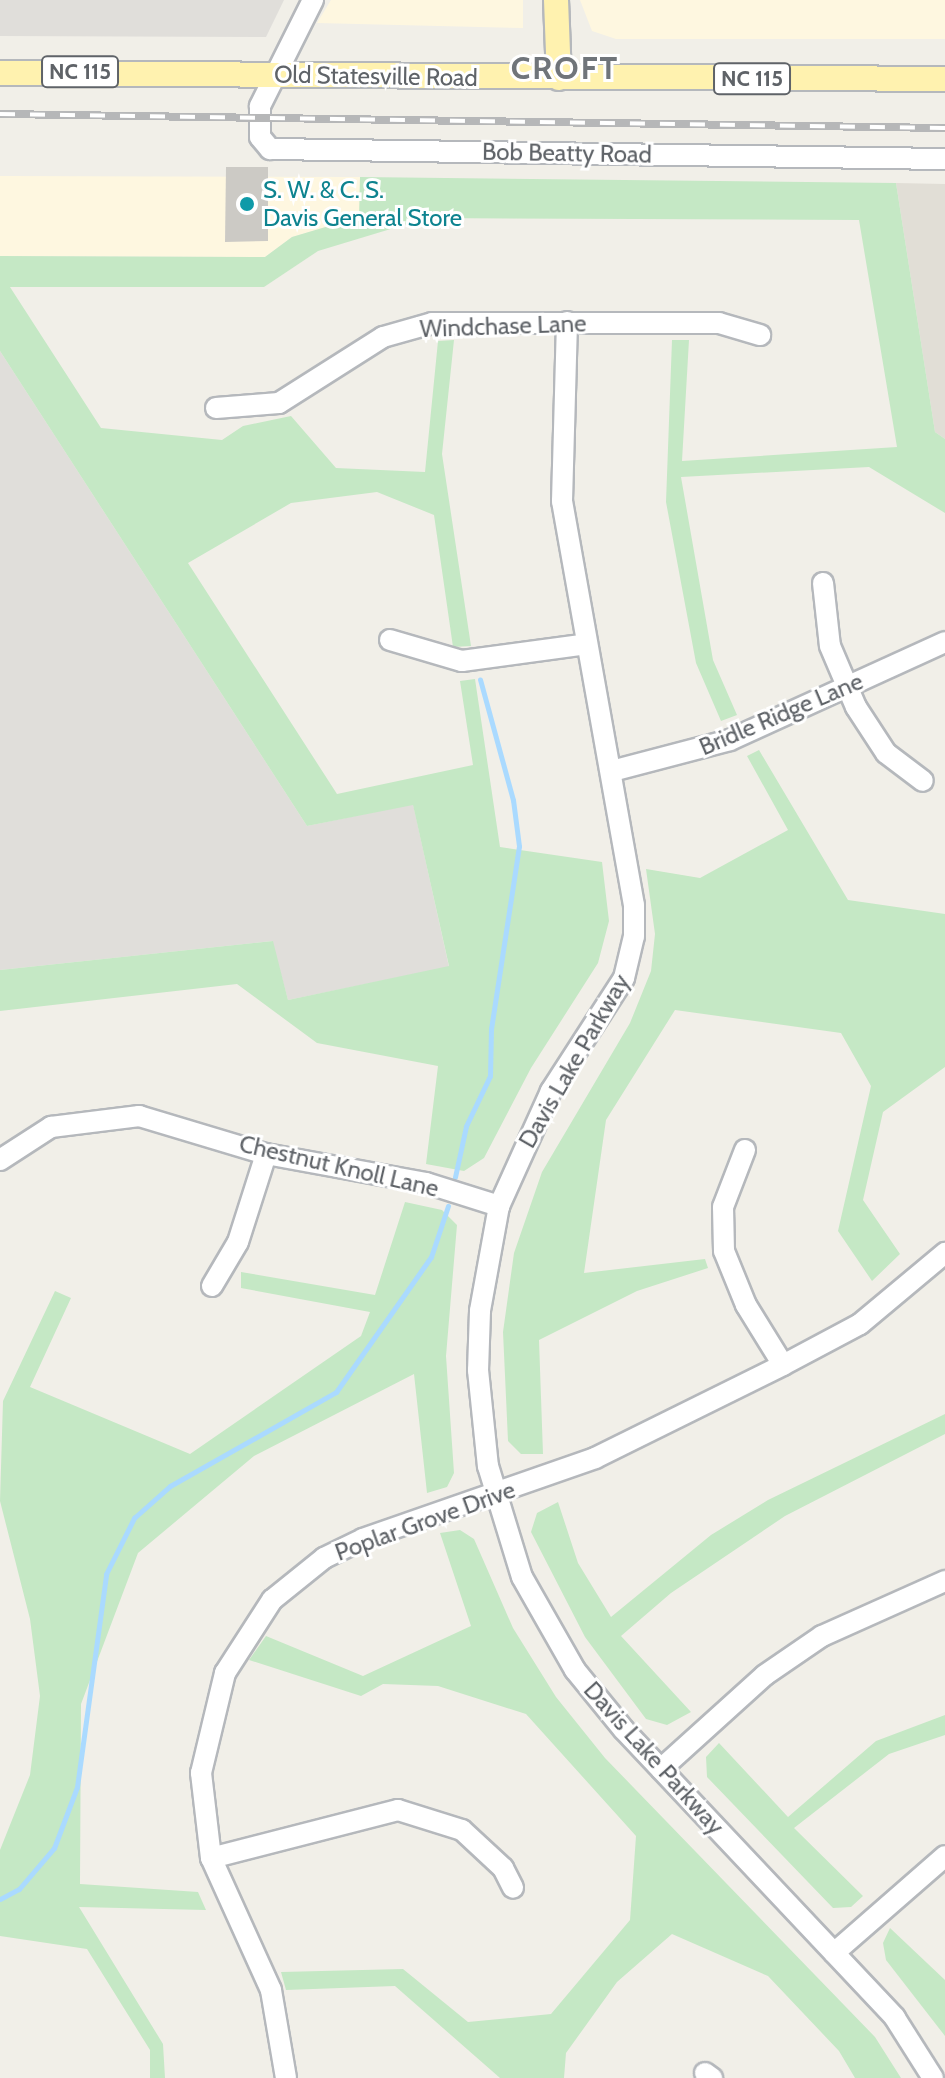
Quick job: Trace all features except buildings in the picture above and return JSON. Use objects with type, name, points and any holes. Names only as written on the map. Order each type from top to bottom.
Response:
[{"type":"main road","points":[[556,0],[559,78]]},
{"type":"main road","name":"Old Statesville Road","points":[[0,73],[945,79]]},
{"type":"street","points":[[274,75],[313,0]]},
{"type":"street","name":"Bob Beatty Road","points":[[274,75],[260,106],[260,137],[278,151],[945,159]]},
{"type":"street","name":"Davis Lake Parkway","points":[[567,322],[562,501],[634,905],[631,961],[612,1002],[545,1103],[499,1206],[480,1311],[478,1370],[494,1494],[522,1577],[560,1645],[661,1769],[895,2018],[933,2078]]},
{"type":"street","name":"Windchase Lane","points":[[216,408],[279,403],[404,330],[432,323],[719,323],[760,335]]},
{"type":"street","points":[[823,583],[828,636],[847,687],[886,753],[923,781]]},
{"type":"street","points":[[390,640],[462,661],[587,644]]},
{"type":"street","name":"Bridle Ridge Lane","points":[[612,771],[730,740],[945,642]]},
{"type":"street","name":"Chestnut Knoll Lane","points":[[0,1160],[51,1127],[119,1115],[162,1119],[266,1154],[426,1183],[499,1206]]},
{"type":"street","points":[[745,1150],[723,1207],[724,1251],[741,1296],[783,1365]]},
{"type":"street","points":[[212,1286],[238,1242],[266,1154]]},
{"type":"street","name":"Poplar Grove Drive","points":[[286,2078],[271,1990],[211,1858],[201,1773],[204,1739],[225,1673],[245,1634],[272,1600],[324,1558],[595,1458],[783,1365],[860,1324],[945,1253]]},
{"type":"street","points":[[661,1769],[765,1675],[822,1636],[945,1581]]},
{"type":"street","points":[[211,1858],[398,1810],[462,1830],[503,1868],[513,1888]]},
{"type":"street","points":[[834,1953],[945,1856]]},
{"type":"shaded area","points":[[0,0],[284,0],[266,37],[0,36]]},
{"type":"shaded area","points":[[331,0],[523,0],[523,28],[317,23]]},
{"type":"shaded area","points":[[580,0],[945,0],[945,39],[616,39],[592,31]]},
{"type":"shaded area","points":[[0,176],[360,177],[360,217],[292,237],[265,257],[0,256]]},
{"type":"shaded area","points":[[896,183],[945,184],[945,439],[935,432]]},
{"type":"shaded area","points":[[0,351],[307,826],[413,804],[449,967],[288,1000],[272,941],[0,970]]},
{"type":"green space","points":[[360,177],[896,183],[935,432],[945,439],[945,513],[869,467],[681,477],[713,660],[737,715],[721,721],[696,663],[666,502],[672,340],[689,340],[682,461],[897,447],[859,220],[427,218],[318,251],[264,287],[10,287],[101,428],[222,440],[243,426],[291,416],[336,468],[425,472],[438,341],[454,340],[442,454],[471,646],[453,647],[434,515],[377,492],[291,503],[188,563],[337,794],[473,765],[460,681],[475,679],[500,847],[602,862],[609,921],[598,963],[531,1068],[484,1158],[464,1171],[426,1164],[438,1066],[317,1043],[237,984],[0,1011],[0,970],[273,941],[288,1000],[449,966],[413,805],[307,826],[0,351],[0,256],[265,257],[292,237],[359,217]]},
{"type":"green space","points":[[759,750],[848,900],[945,914],[945,1067],[883,1112],[863,1200],[900,1254],[872,1281],[838,1231],[871,1086],[841,1033],[675,1010],[606,1120],[584,1273],[705,1259],[708,1268],[637,1291],[539,1340],[543,1454],[521,1454],[508,1441],[503,1332],[514,1253],[542,1172],[630,1023],[651,971],[655,934],[646,869],[700,878],[788,830],[747,756]]},
{"type":"green space","points":[[405,1202],[442,1210],[457,1225],[446,1356],[454,1473],[447,1487],[427,1493],[414,1374],[254,1456],[138,1553],[81,1704],[80,1884],[198,1892],[206,1910],[79,1907],[163,2044],[165,2078],[150,2078],[150,2050],[87,1949],[0,1936],[0,1850],[30,1775],[40,1696],[30,1619],[0,1501],[3,1401],[55,1291],[71,1298],[30,1387],[190,1454],[361,1336],[370,1312],[241,1288],[241,1272],[375,1295]]},
{"type":"green space","points":[[945,1414],[945,1434],[785,1516],[671,1593],[621,1636],[691,1712],[667,1725],[646,1719],[585,1637],[531,1532],[537,1513],[558,1502],[578,1563],[611,1617],[711,1535],[768,1500]]},
{"type":"green space","points":[[460,1530],[474,1539],[513,1628],[556,1697],[605,1758],[875,2037],[901,2078],[855,2078],[839,2051],[768,1976],[672,1934],[617,1982],[566,2053],[564,2078],[500,2078],[395,1986],[286,1990],[281,1972],[403,1969],[468,2022],[551,2014],[630,1920],[636,1836],[526,1714],[438,1686],[383,1684],[361,1696],[249,1660],[266,1636],[363,1676],[471,1626],[440,1533]]},
{"type":"green space","points":[[945,1715],[945,1735],[889,1754],[794,1828],[863,1896],[851,1907],[833,1908],[707,1777],[706,1757],[719,1743],[788,1817],[876,1741]]},
{"type":"green space","points":[[890,1928],[945,1980],[945,2036],[886,1960],[883,1943]]},
{"type":"waterway","points":[[455,1177],[466,1126],[490,1076],[491,1029],[519,846],[513,800],[480,679]]},
{"type":"waterway","points":[[0,1899],[19,1889],[54,1848],[77,1787],[106,1574],[134,1518],[170,1486],[336,1392],[431,1257],[448,1206]]},
{"type":"railway","points":[[0,114],[945,128]]},
{"type":"place","name":"S. W. & C. S. Davis General Store","points":[[247,204]]},
{"type":"district","name":"CROFT","points":[[565,68]]}]
